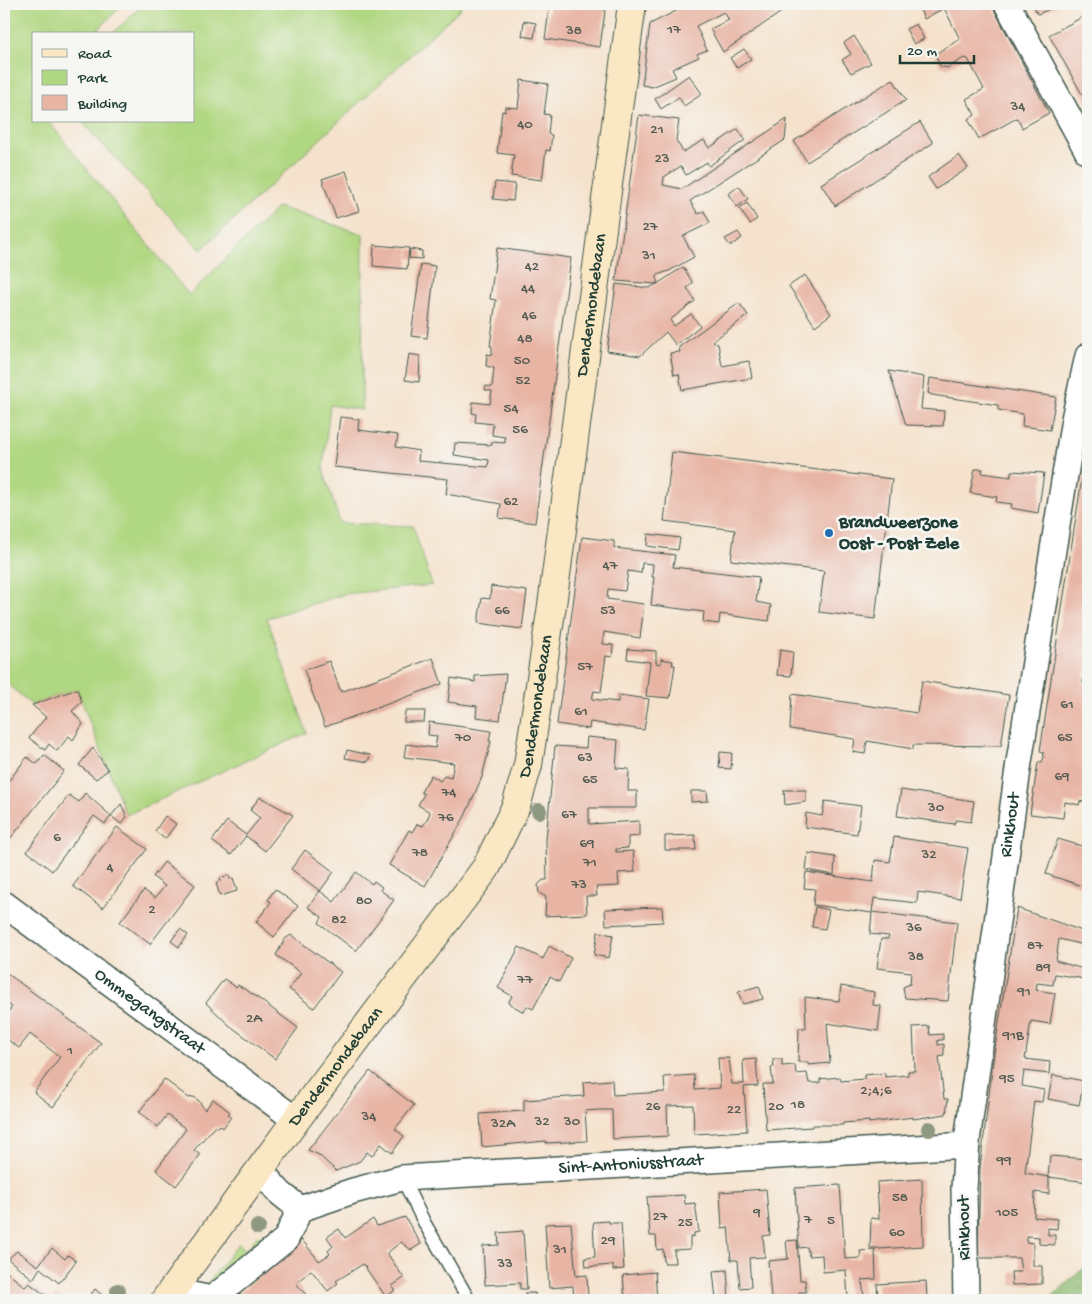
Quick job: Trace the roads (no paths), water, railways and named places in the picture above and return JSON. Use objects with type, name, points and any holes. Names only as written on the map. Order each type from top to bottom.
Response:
[{"type":"street","name":"Dendermondebaan","points":[[169,1296],[296,1120],[486,868],[516,806],[528,765],[552,605],[632,4]]},
{"type":"street","points":[[1007,4],[1088,152]]},
{"type":"street","name":"Rinkhout","points":[[966,1300],[964,1189],[967,1145],[1011,814],[1081,421],[1088,356]]},
{"type":"street","name":"Ommegangstraat","points":[[4,904],[296,1120]]},
{"type":"street","name":"Sint-Antoniusstraat","points":[[300,1209],[353,1191],[402,1178],[967,1145]]},
{"type":"street","points":[[169,1296],[212,1299],[286,1239],[300,1209],[280,1192],[260,1170]]},
{"type":"lane","points":[[402,1178],[425,1224],[469,1300]]},
{"type":"place","name":"Brandweerzone Oost - Post Zele","points":[[829,533]]}]
